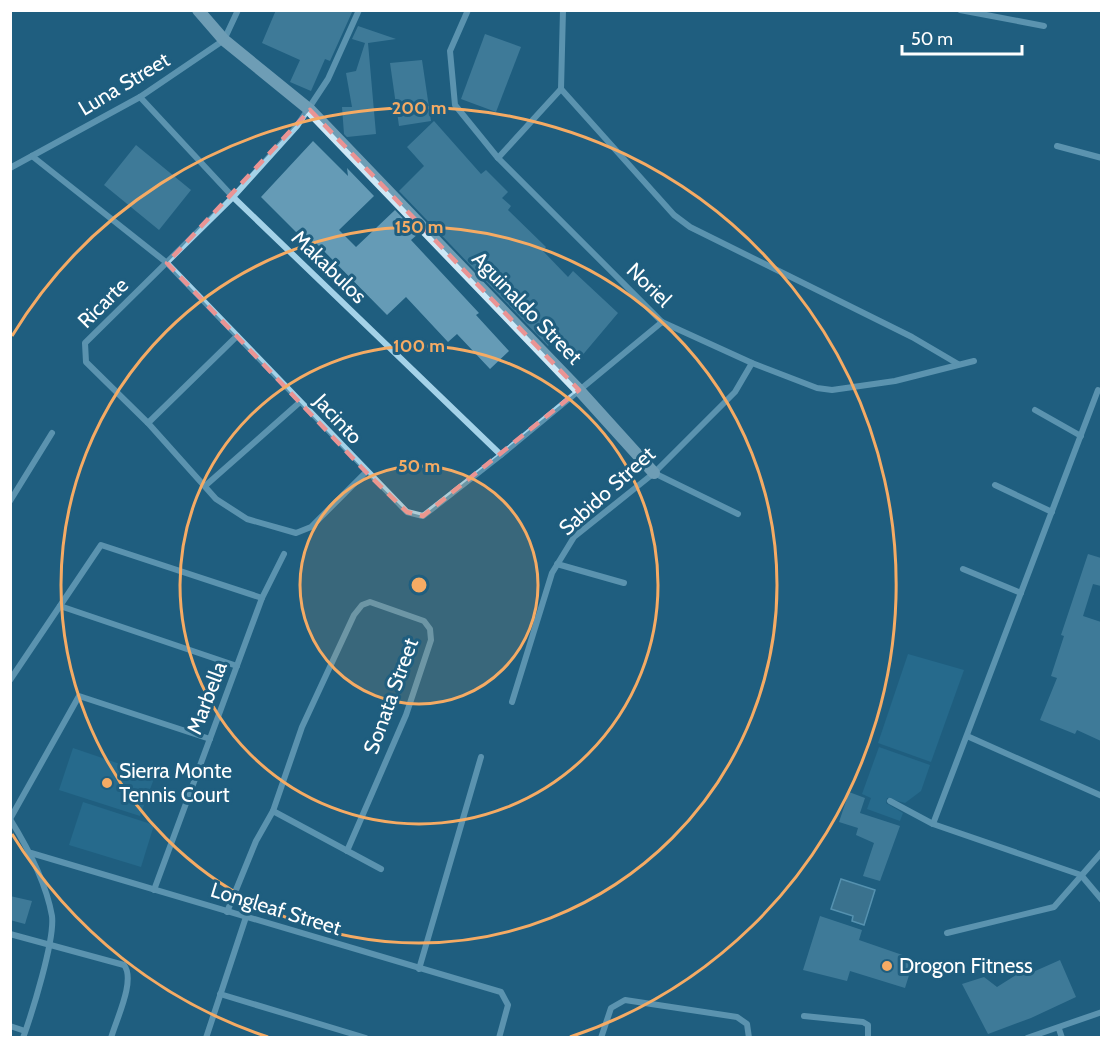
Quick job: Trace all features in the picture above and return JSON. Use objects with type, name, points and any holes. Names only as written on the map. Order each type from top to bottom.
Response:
[{"type":"street","name":"Aguinaldo Street","points":[[198,10],[224,40],[310,110],[579,390],[654,473],[738,513]]},
{"type":"street","points":[[224,40],[238,10]]},
{"type":"street","name":"Ricarte","points":[[359,10],[328,79],[310,110],[233,197],[85,343],[86,362],[148,423],[216,499],[247,519],[296,533],[311,527],[366,472]]},
{"type":"street","name":"Noriel","points":[[468,10],[450,51],[456,105],[498,158],[662,322],[752,363],[817,388],[832,390],[895,381],[974,361]]},
{"type":"street","points":[[498,158],[561,89],[563,10]]},
{"type":"street","points":[[960,10],[1044,27]]},
{"type":"street","name":"Luna Street","points":[[10,168],[140,97],[224,40]]},
{"type":"street","points":[[561,89],[674,215],[690,227],[912,337],[959,364]]},
{"type":"street","name":"Makabulos","points":[[140,97],[233,197],[501,455]]},
{"type":"street","points":[[1057,146],[1101,158]]},
{"type":"street","name":"Jacinto","points":[[32,156],[167,263],[407,512],[423,516],[662,322]]},
{"type":"street","points":[[148,423],[237,336]]},
{"type":"street","name":"Sabido Street","points":[[512,702],[557,564],[574,537],[654,473],[735,392],[752,363]]},
{"type":"street","points":[[933,824],[1098,390]]},
{"type":"street","points":[[205,486],[300,402]]},
{"type":"street","points":[[1035,410],[1081,435]]},
{"type":"street","points":[[10,501],[52,433]]},
{"type":"street","points":[[995,485],[1052,512]]},
{"type":"street","points":[[10,680],[101,545],[262,598]]},
{"type":"street","name":"Marbella","points":[[154,890],[262,598],[284,554]]},
{"type":"street","points":[[557,564],[624,583]]},
{"type":"street","points":[[963,569],[1021,593]]},
{"type":"street","name":"Sonata Street","points":[[227,912],[256,841],[273,811],[302,727],[354,615],[362,605],[370,602],[424,621],[430,629],[431,640],[406,715],[347,851]]},
{"type":"street","points":[[60,606],[237,666]]},
{"type":"street","points":[[10,1026],[24,1034],[49,943],[52,918],[31,853],[11,819],[80,696],[210,739]]},
{"type":"street","points":[[967,736],[1101,796]]},
{"type":"street","points":[[419,969],[481,757]]},
{"type":"street","points":[[890,801],[933,824],[1081,875],[1101,900]]},
{"type":"street","points":[[273,811],[381,869]]},
{"type":"street","points":[[947,933],[1054,907],[1101,852]]},
{"type":"street","name":"Longleaf Street","points":[[31,853],[501,992],[507,1001],[499,1038]]},
{"type":"street","points":[[206,1038],[246,917]]},
{"type":"street","points":[[10,934],[124,965],[129,971],[129,984],[111,1038]]},
{"type":"street","points":[[220,994],[366,1038]]},
{"type":"street","points":[[601,1038],[611,1008],[625,1000],[737,1017],[747,1024],[749,1038]]},
{"type":"street","points":[[1027,1038],[1059,1029],[1101,1012]]},
{"type":"street","points":[[804,1016],[863,1022],[868,1027],[868,1038]]},
{"type":"street","points":[[1059,1029],[1062,1038]]},
{"type":"highlighted area","points":[[310,110],[579,390],[423,516],[407,512],[366,472],[167,263]]},
{"type":"shaded area","points":[[908,654],[964,670],[931,762],[878,743]]},
{"type":"shaded area","points":[[879,747],[930,765],[921,791],[905,803],[887,798],[886,803],[903,813],[900,821],[867,809],[871,798],[862,794]]},
{"type":"shaded area","name":"Sierra Monte Tennis Court","points":[[73,748],[155,776],[140,816],[59,790]]},
{"type":"shaded area","points":[[83,802],[154,825],[141,867],[69,845]]},
{"type":"shaded area","points":[[841,879],[875,890],[864,925],[852,921],[853,916],[831,909]]},
{"type":"building","points":[[276,10],[353,10],[330,61],[325,59],[311,91],[290,82],[300,60],[262,43]]},
{"type":"building","points":[[358,26],[396,39],[368,43],[376,134],[347,137],[344,134],[342,107],[352,107],[346,73],[356,71],[365,43],[352,39]]},
{"type":"building","points":[[485,34],[521,47],[496,112],[461,99]]},
{"type":"building","points":[[422,60],[431,121],[399,126],[390,63]]},
{"type":"building","points":[[434,121],[481,174],[486,170],[508,192],[502,198],[511,206],[508,210],[546,247],[543,251],[568,277],[573,271],[618,313],[575,364],[552,341],[548,346],[399,191],[424,166],[407,147]]},
{"type":"building","points":[[313,141],[348,176],[347,168],[374,196],[339,230],[356,247],[395,210],[418,234],[411,240],[479,313],[476,315],[509,351],[490,369],[457,334],[448,342],[406,297],[387,315],[316,243],[311,247],[261,197]]},
{"type":"building","points":[[136,145],[191,190],[159,230],[104,185]]},
{"type":"building","points":[[1088,554],[1101,558],[1101,586],[1093,584],[1083,616],[1101,622],[1101,741],[1077,730],[1075,734],[1040,720],[1057,678],[1051,676],[1064,636],[1061,635]]},
{"type":"building","points":[[849,792],[865,798],[860,813],[900,826],[880,881],[863,876],[874,843],[856,835],[858,828],[839,822]]},
{"type":"building","points":[[10,896],[32,901],[25,924],[10,920]]},
{"type":"building","points":[[820,916],[862,930],[859,940],[914,959],[905,988],[850,971],[847,981],[803,970]]},
{"type":"building","points":[[1060,960],[1076,997],[1031,1018],[988,1034],[962,984],[984,977],[997,987],[1030,966],[1033,972]]},
{"type":"place","name":"Sierra Monte Tennis Court","points":[[107,783]]},
{"type":"place","name":"Drogon Fitness","points":[[887,966]]}]
